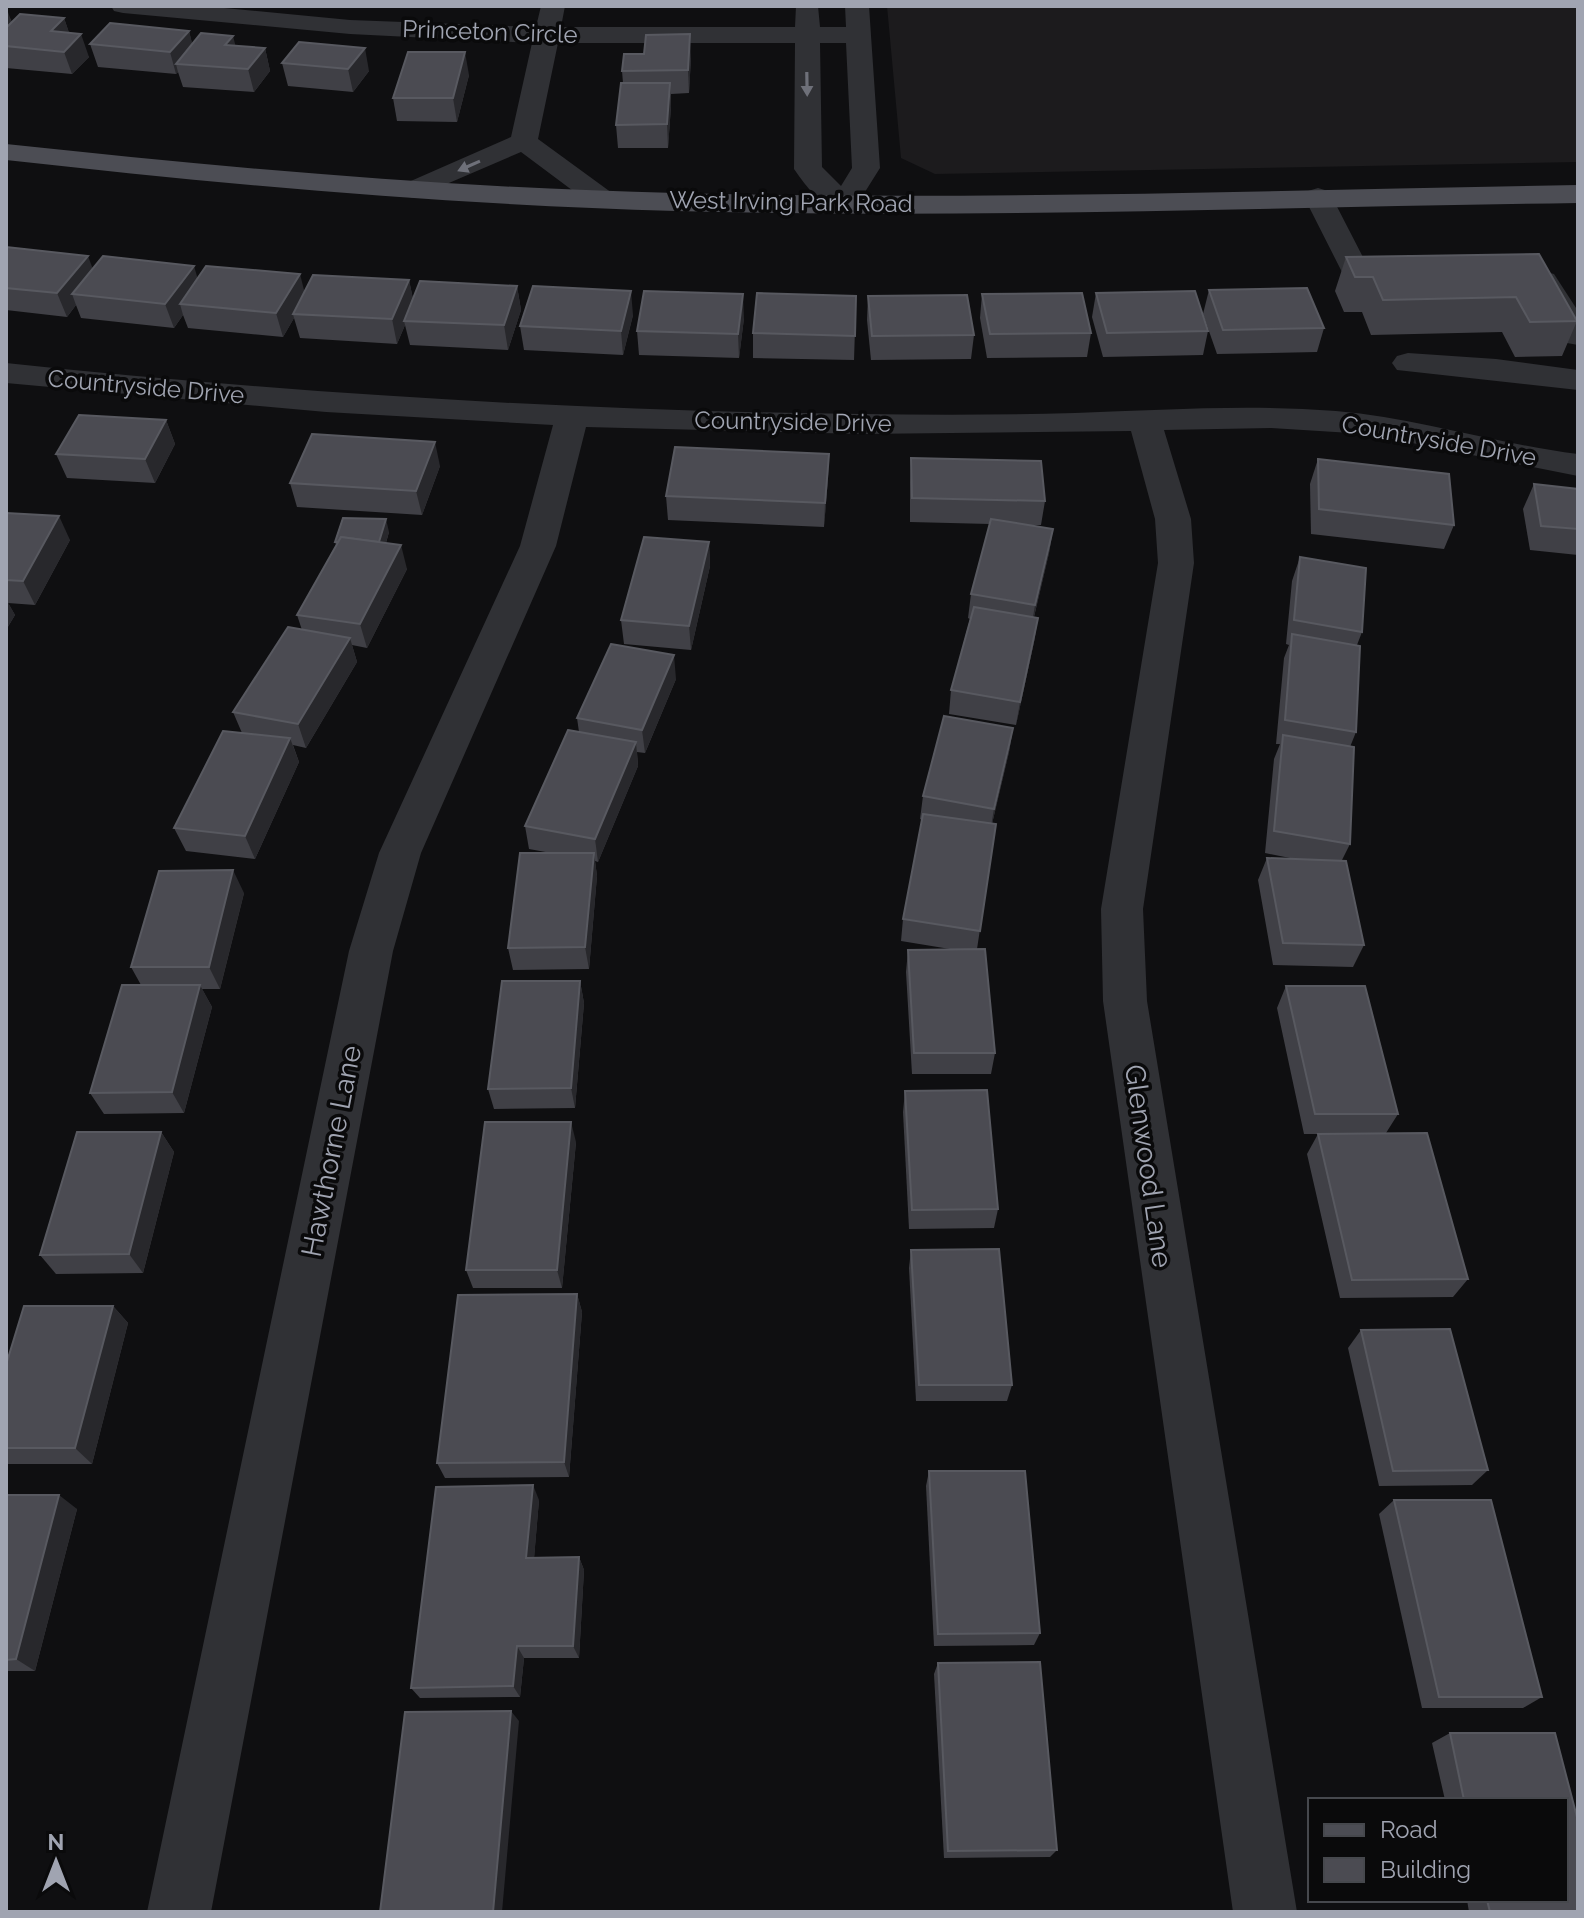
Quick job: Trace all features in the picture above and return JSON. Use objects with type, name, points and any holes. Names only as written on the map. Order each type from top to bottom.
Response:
[{"type":"main road","name":"West Irving Park Road","points":[[6,152],[232,177],[602,199],[843,205],[1578,194]]},
{"type":"street","name":"Princeton Circle","points":[[123,6],[350,27],[547,36],[859,35]]},
{"type":"street","points":[[524,141],[553,6]]},
{"type":"street","points":[[807,6],[808,169],[843,205],[866,168],[857,6]]},
{"type":"street","points":[[414,190],[524,141]]},
{"type":"street","points":[[524,141],[571,179],[602,199]]},
{"type":"street","points":[[1318,197],[1356,272],[1431,270]]},
{"type":"street","points":[[1520,268],[1535,267],[1578,336]]},
{"type":"street","points":[[1408,363],[1496,369],[1578,380]]},
{"type":"street","points":[[6,402],[17,374]]},
{"type":"street","name":"Countryside Drive","points":[[17,374],[304,402],[572,417],[857,424],[1282,419],[1341,422],[1578,465]]},
{"type":"street","name":"Hawthorne Lane","points":[[179,1912],[371,951],[400,853],[538,546],[572,417]]},
{"type":"street","name":"Glenwood Lane","points":[[1145,421],[1173,519],[1176,563],[1122,909],[1125,1001],[1265,1912]]},
{"type":"shaded area","points":[[887,6],[1578,6],[1578,162],[935,174],[901,158]]},
{"type":"building","points":[[20,14],[64,18],[51,31],[81,34],[64,52],[6,46],[6,28]]},
{"type":"building","points":[[110,23],[189,31],[170,52],[90,44]]},
{"type":"building","points":[[201,33],[233,36],[225,45],[265,48],[248,69],[176,64]]},
{"type":"building","points":[[690,34],[688,70],[622,71],[624,54],[644,54],[646,35]]},
{"type":"building","points":[[299,42],[365,48],[348,69],[282,63]]},
{"type":"building","points":[[408,52],[465,52],[453,98],[393,98]]},
{"type":"building","points":[[621,83],[670,83],[667,124],[616,125]]},
{"type":"building","points":[[6,247],[88,256],[57,293],[6,288]]},
{"type":"building","points":[[1539,254],[1577,321],[1530,322],[1516,297],[1383,300],[1373,277],[1355,277],[1346,257]]},
{"type":"building","points":[[103,256],[194,266],[165,304],[72,294]]},
{"type":"building","points":[[206,266],[300,274],[276,313],[180,304]]},
{"type":"building","points":[[313,275],[409,280],[392,319],[293,314]]},
{"type":"building","points":[[420,281],[517,286],[504,325],[404,321]]},
{"type":"building","points":[[533,286],[631,291],[621,331],[520,326]]},
{"type":"building","points":[[1307,288],[1324,328],[1223,330],[1209,290]]},
{"type":"building","points":[[644,291],[743,294],[738,334],[637,331]]},
{"type":"building","points":[[1195,291],[1208,331],[1107,333],[1096,293]]},
{"type":"building","points":[[757,293],[856,296],[855,336],[753,333]]},
{"type":"building","points":[[1082,293],[1091,333],[990,334],[982,294]]},
{"type":"building","points":[[967,295],[974,335],[872,336],[868,296]]},
{"type":"building","points":[[79,415],[166,420],[145,459],[56,454]]},
{"type":"building","points":[[312,434],[435,442],[416,491],[290,483]]},
{"type":"building","points":[[675,447],[829,454],[825,503],[666,496]]},
{"type":"building","points":[[911,458],[1041,461],[1045,501],[912,498]]},
{"type":"building","points":[[1318,459],[1449,474],[1454,525],[1319,509]]},
{"type":"building","points":[[1534,484],[1578,489],[1578,529],[1541,526]]},
{"type":"building","points":[[6,513],[59,516],[23,581],[6,580]]},
{"type":"building","points":[[343,518],[386,519],[379,542],[341,537],[335,542]]},
{"type":"building","points":[[991,519],[1053,529],[1035,605],[971,594]]},
{"type":"building","points":[[341,537],[401,545],[360,624],[297,615]]},
{"type":"building","points":[[644,537],[709,542],[689,626],[621,620]]},
{"type":"building","points":[[1300,557],[1366,568],[1362,632],[1294,620]]},
{"type":"building","points":[[974,607],[1038,618],[1020,702],[951,690]]},
{"type":"building","points":[[288,627],[350,638],[298,724],[233,712]]},
{"type":"building","points":[[1292,634],[1360,646],[1356,732],[1285,720]]},
{"type":"building","points":[[611,644],[674,655],[642,730],[577,718]]},
{"type":"building","points":[[944,716],[1013,728],[994,809],[923,796]]},
{"type":"building","points":[[568,730],[636,742],[595,839],[525,826]]},
{"type":"building","points":[[223,731],[290,738],[245,836],[174,828]]},
{"type":"building","points":[[1283,735],[1354,747],[1350,844],[1274,831]]},
{"type":"building","points":[[923,814],[996,824],[980,931],[903,919]]},
{"type":"building","points":[[520,853],[594,853],[585,947],[508,948]]},
{"type":"building","points":[[1267,858],[1346,861],[1364,945],[1283,943]]},
{"type":"building","points":[[233,870],[209,967],[131,967],[159,871]]},
{"type":"building","points":[[985,949],[995,1053],[914,1053],[908,950]]},
{"type":"building","points":[[502,981],[580,981],[571,1088],[488,1089]]},
{"type":"building","points":[[122,985],[200,985],[172,1092],[90,1093]]},
{"type":"building","points":[[1286,986],[1365,986],[1398,1114],[1315,1114]]},
{"type":"building","points":[[987,1090],[998,1209],[912,1210],[905,1091]]},
{"type":"building","points":[[485,1122],[571,1122],[557,1270],[466,1270]]},
{"type":"building","points":[[77,1132],[161,1132],[129,1254],[40,1255]]},
{"type":"building","points":[[1427,1133],[1468,1279],[1352,1280],[1318,1134]]},
{"type":"building","points":[[999,1249],[1012,1385],[919,1385],[911,1250]]},
{"type":"building","points":[[577,1294],[564,1462],[437,1463],[458,1295]]},
{"type":"building","points":[[24,1306],[113,1306],[75,1448],[6,1448],[6,1365]]},
{"type":"building","points":[[1450,1329],[1488,1470],[1393,1471],[1361,1330]]},
{"type":"building","points":[[929,1471],[1025,1471],[1040,1633],[938,1634]]},
{"type":"building","points":[[533,1485],[526,1558],[579,1557],[573,1646],[517,1646],[513,1686],[411,1688],[436,1487]]},
{"type":"building","points":[[6,1495],[59,1495],[16,1659],[6,1660]]},
{"type":"building","points":[[1394,1500],[1491,1500],[1542,1697],[1439,1697]]},
{"type":"building","points":[[1040,1662],[1057,1850],[948,1851],[938,1663]]},
{"type":"building","points":[[511,1711],[493,1912],[380,1912],[405,1712]]},
{"type":"building","points":[[1450,1733],[1555,1733],[1578,1821],[1578,1912],[1490,1912],[1488,1902],[1568,1902],[1568,1798],[1464,1798]]}]
